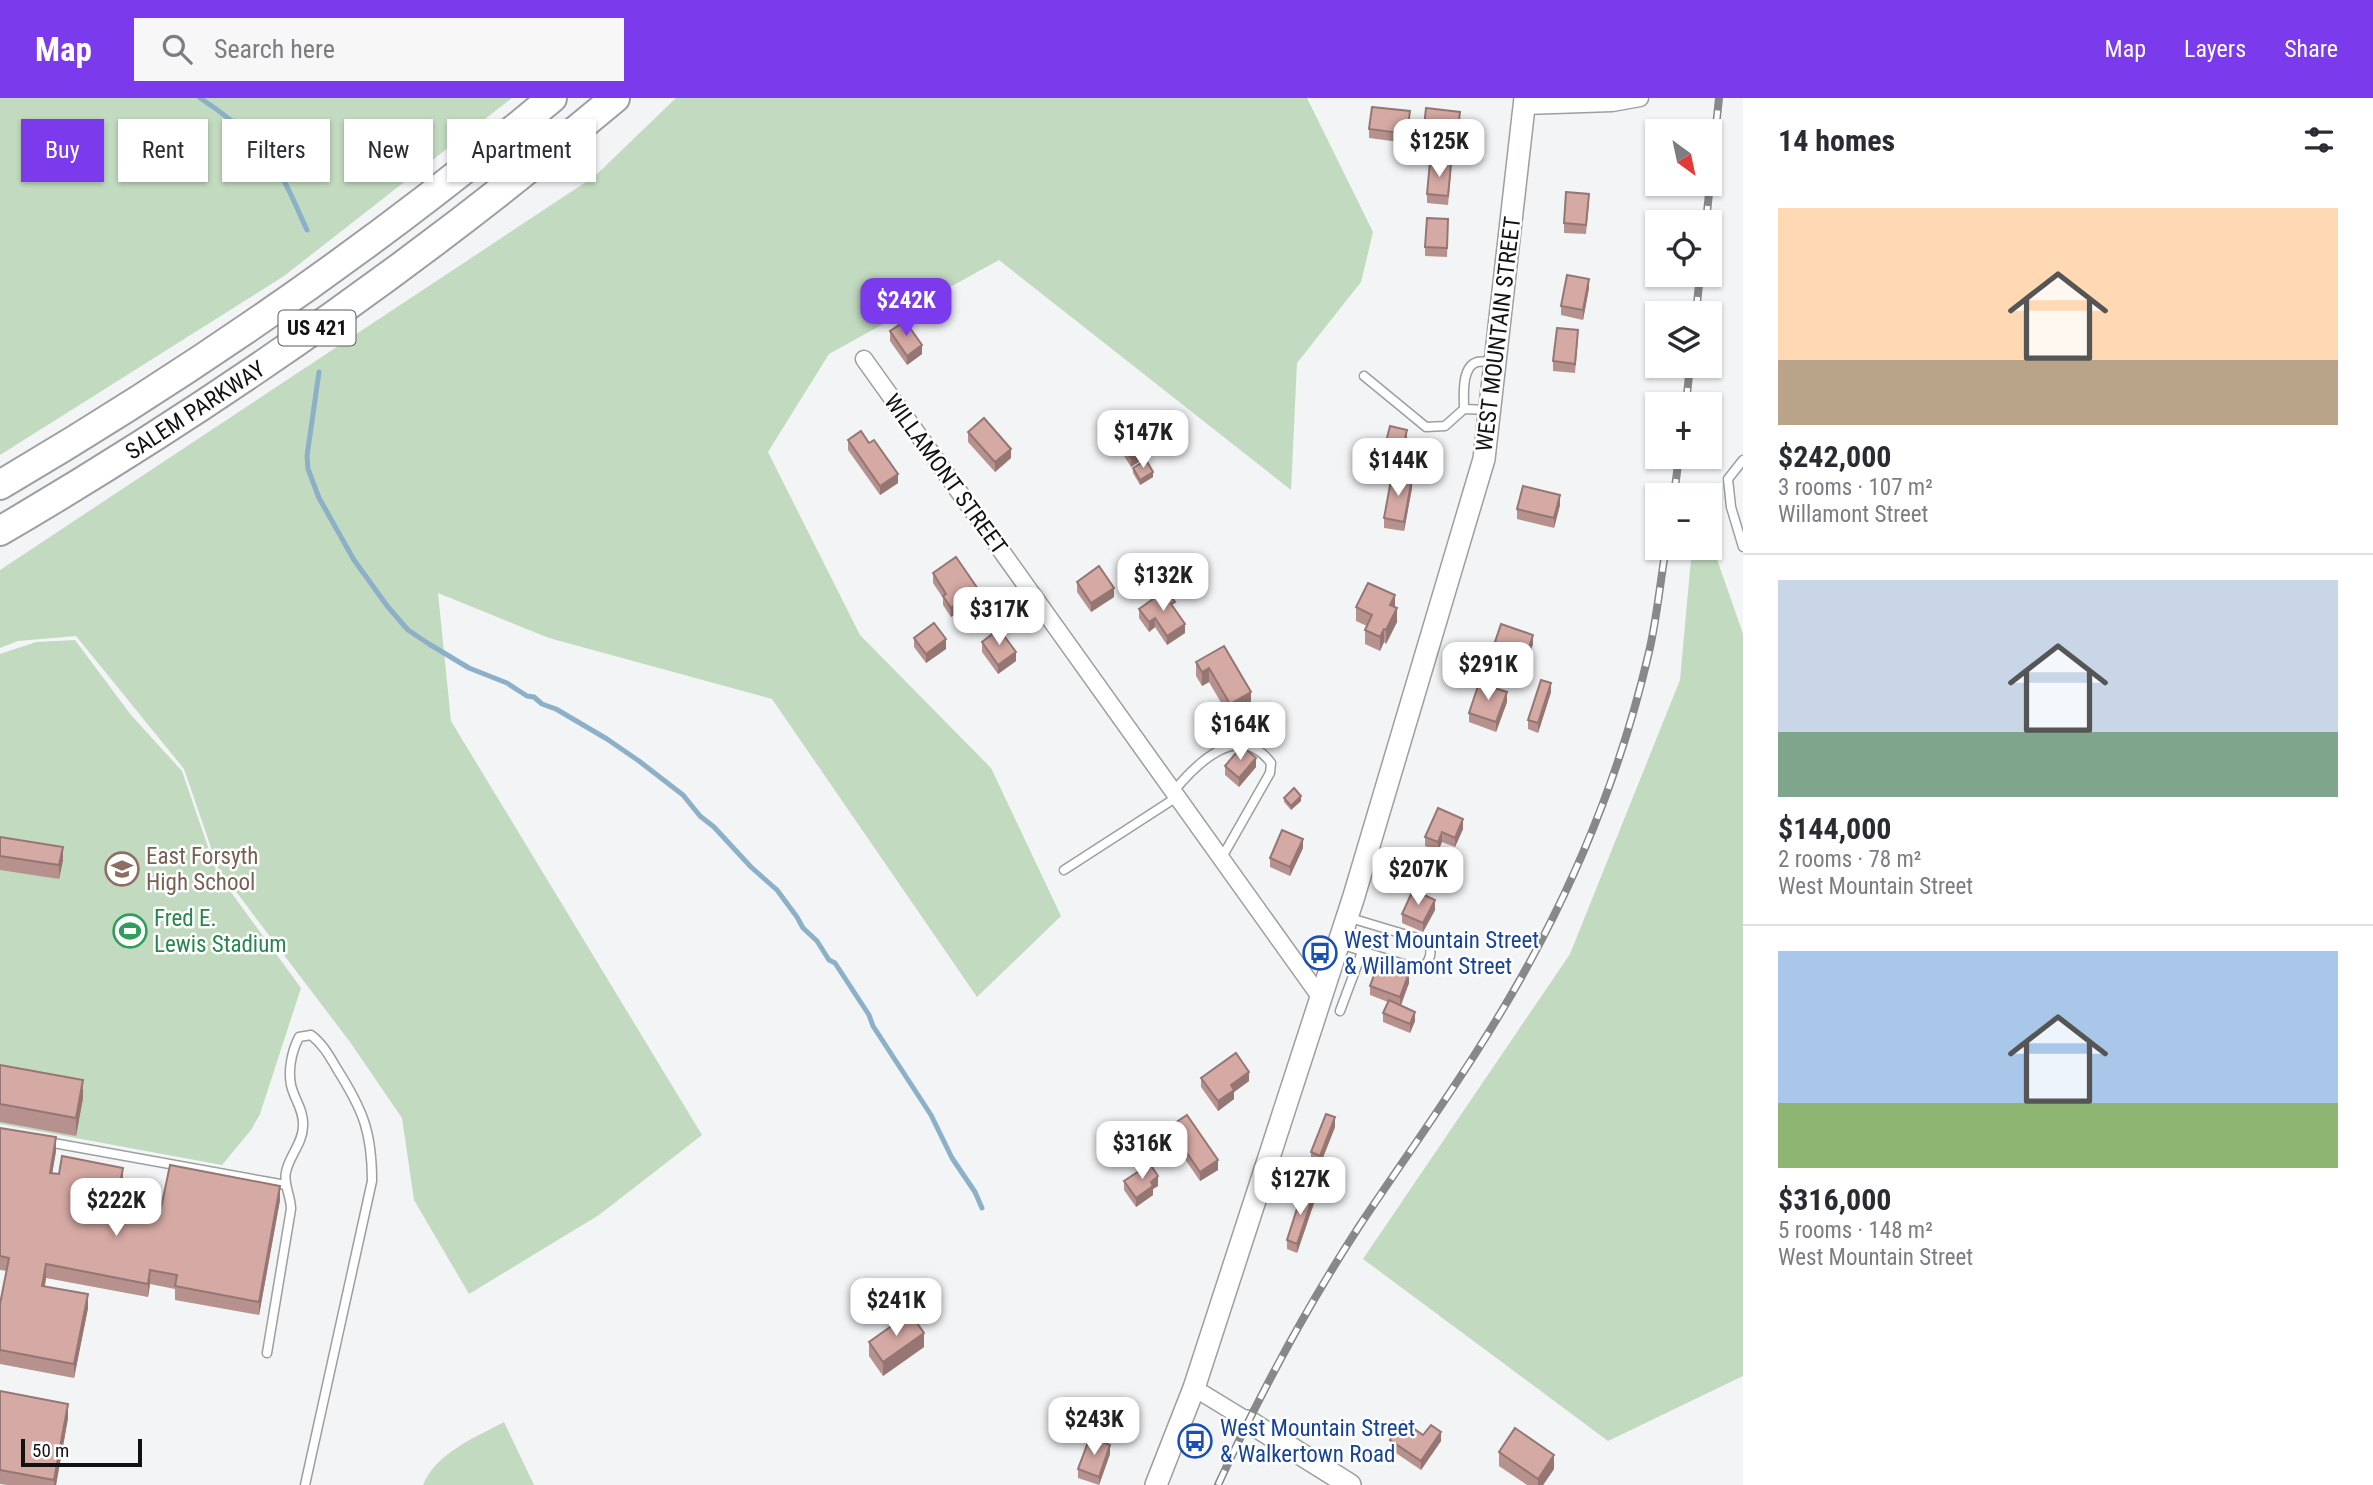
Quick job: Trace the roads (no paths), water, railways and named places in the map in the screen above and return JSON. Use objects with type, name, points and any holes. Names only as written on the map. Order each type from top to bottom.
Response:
[{"type":"highway","name":"SALEM PARKWAY","points":[[0,485],[118,414],[253,324],[396,222],[552,98]]},
{"type":"highway","name":"SALEM PARKWAY","points":[[0,531],[128,454],[338,313],[490,200],[615,98]]},
{"type":"main road","name":"WEST MOUNTAIN STREET","points":[[1156,1485],[1194,1388],[1339,943],[1483,459],[1525,102]]},
{"type":"main road","points":[[1248,1421],[1350,1485]]},
{"type":"street","points":[[1525,102],[1612,103],[1640,98]]},
{"type":"street","name":"WILLAMONT STREET","points":[[863,359],[1321,998]]},
{"type":"street","points":[[1194,1388],[1248,1421]]},
{"type":"lane","points":[[1464,409],[1465,378],[1470,367],[1478,362],[1495,362]]},
{"type":"lane","points":[[1364,376],[1426,427],[1445,426],[1464,409],[1489,410]]},
{"type":"lane","points":[[1743,460],[1728,479],[1731,506],[1743,547]]},
{"type":"lane","points":[[1064,870],[1175,794],[1196,766],[1225,747],[1248,746],[1260,751],[1271,763],[1265,781],[1221,859]]},
{"type":"lane","points":[[1339,943],[1419,969],[1428,962],[1431,950],[1427,941],[1347,917]]},
{"type":"lane","points":[[1340,1011],[1362,951]]},
{"type":"lane","points":[[267,1353],[291,1209],[286,1171],[296,1152],[303,1127],[300,1104],[291,1084],[292,1052],[299,1037],[311,1035],[324,1047],[354,1096],[364,1119],[372,1150],[372,1181],[305,1485]]},
{"type":"lane","points":[[37,1140],[286,1185]]},
{"type":"waterway","points":[[200,98],[254,140],[272,161],[307,230]]},
{"type":"waterway","points":[[319,372],[307,456],[308,469],[319,498],[354,560],[388,607],[408,630],[429,644],[469,668],[507,683],[542,704],[556,709],[639,761],[683,795],[700,816],[777,890],[803,928],[817,941],[829,960],[835,963],[869,1015],[873,1026],[931,1115],[952,1158],[975,1192],[982,1208]]},
{"type":"railway","points":[[1707,210],[1719,98]]},
{"type":"railway","points":[[1697,301],[1699,287]]},
{"type":"railway","points":[[1687,392],[1689,378]]},
{"type":"railway","points":[[1676,483],[1677,469]]},
{"type":"railway","points":[[1218,1485],[1302,1320],[1360,1225],[1478,1049],[1522,976],[1559,905],[1590,835],[1629,726],[1652,639],[1664,560]]},
{"type":"place","name":"East Forsyth High School","points":[[122,869]]},
{"type":"place","name":"Fred E. Lewis Stadium","points":[[130,931]]},
{"type":"place","name":"West Mountain Street & Willamont Street","points":[[1320,953]]},
{"type":"place","name":"West Mountain Street & Walkertown Road","points":[[1195,1441]]}]
